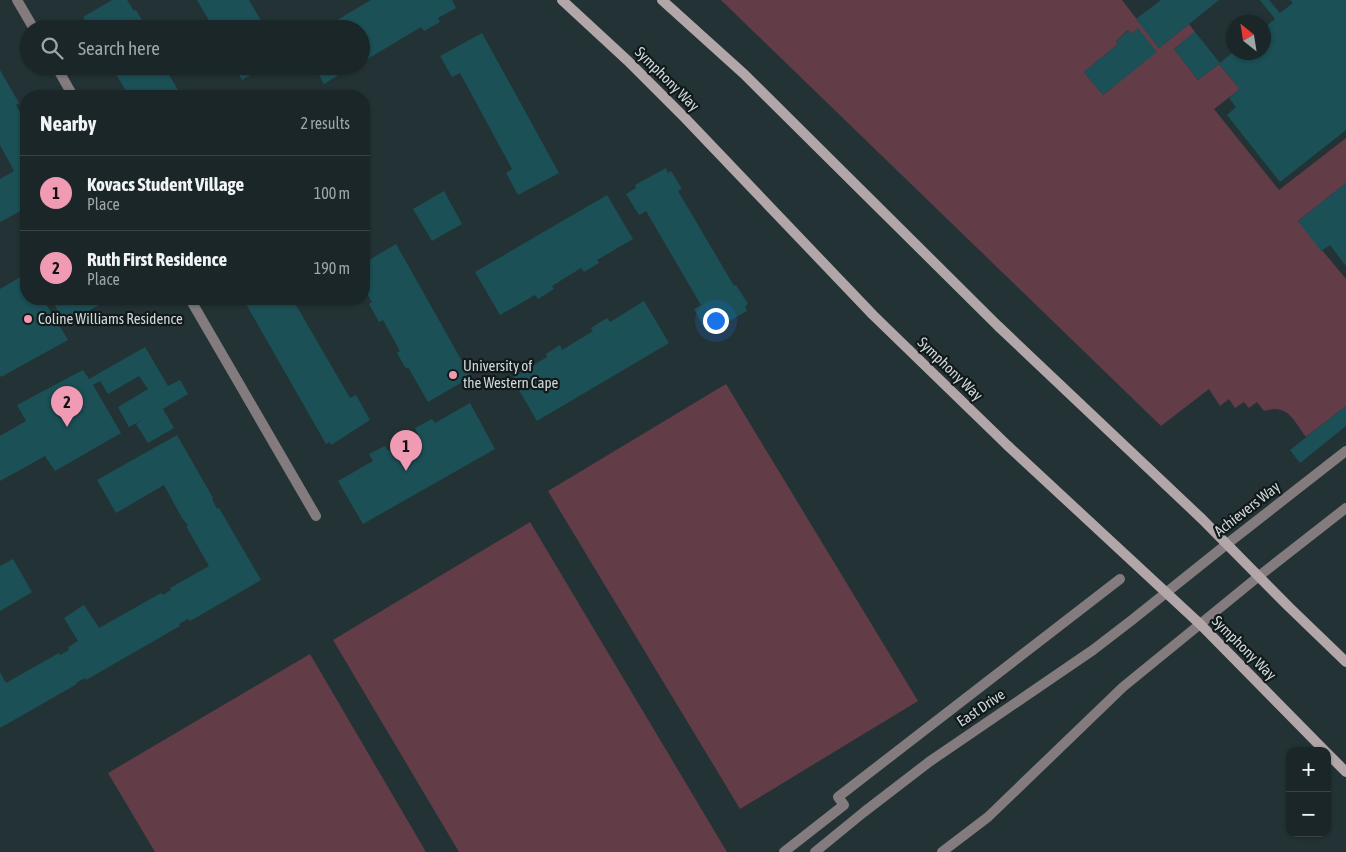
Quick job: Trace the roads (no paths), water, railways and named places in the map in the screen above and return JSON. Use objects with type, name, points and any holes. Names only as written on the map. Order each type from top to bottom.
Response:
[{"type":"main road","name":"Symphony Way","points":[[562,0],[628,61],[685,118],[873,315],[1007,445],[1168,593],[1321,747]]},
{"type":"main road","points":[[662,0],[744,74],[998,326],[1227,544],[1346,662]]},
{"type":"main road","name":"Symphony Way","points":[[1331,757],[1346,772]]},
{"type":"street","points":[[17,0],[29,20]]},
{"type":"street","points":[[61,75],[70,90]]},
{"type":"street","points":[[193,305],[316,516]]},
{"type":"street","name":"Achievers Way","points":[[1168,593],[1227,544],[1346,452]]},
{"type":"street","points":[[942,852],[988,817],[1123,687],[1346,508]]},
{"type":"street","points":[[784,852],[844,805],[838,797],[1120,579]]},
{"type":"street","name":"East Drive","points":[[815,852],[929,762],[1093,650],[1168,593]]},
{"type":"place","name":"Coline Williams Residence","points":[[28,319]]},
{"type":"place","name":"University of the Western Cape","points":[[453,375]]},
{"type":"place","name":"Ruth First Residence","points":[[67,427]]},
{"type":"place","name":"Kovacs Student Village","points":[[406,471]]}]
